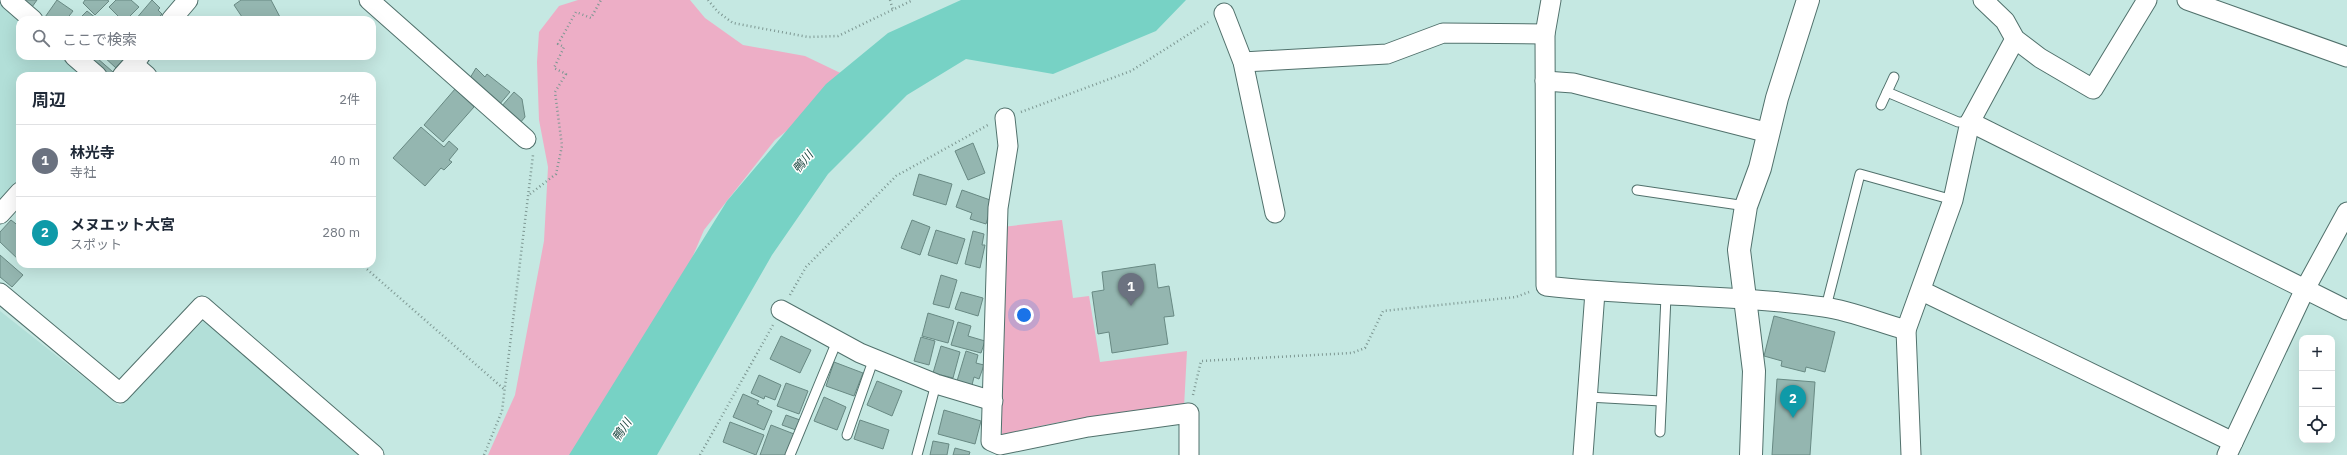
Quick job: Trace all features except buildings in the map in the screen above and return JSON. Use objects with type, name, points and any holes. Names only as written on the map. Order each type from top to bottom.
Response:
[{"type":"street","points":[[10,0],[28,16]]},
{"type":"street","points":[[174,16],[188,0]]},
{"type":"street","points":[[370,0],[526,139]]},
{"type":"street","points":[[1551,0],[1545,34],[1546,286],[1595,292],[1744,300],[1826,308],[1906,330]]},
{"type":"street","points":[[1750,455],[1754,371],[1739,250],[1746,206],[1760,168],[1777,98],[1808,0]]},
{"type":"street","points":[[1983,0],[2005,21],[2015,39],[2040,58],[2093,89],[2147,0]]},
{"type":"street","points":[[2187,0],[2347,57]]},
{"type":"street","points":[[1224,13],[1243,62],[1275,212]]},
{"type":"street","points":[[1243,62],[1387,54],[1443,33],[1545,34]]},
{"type":"street","points":[[1911,455],[1906,330],[1922,291],[1953,200],[1970,122],[2015,39]]},
{"type":"street","points":[[79,60],[92,72]]},
{"type":"street","points":[[132,65],[142,72]]},
{"type":"street","points":[[1545,81],[1573,83],[1769,133]]},
{"type":"street","points":[[1005,118],[1008,146],[998,208],[991,441],[1000,445],[1088,427],[1189,413],[1189,455]]},
{"type":"street","points":[[1970,122],[2347,310]]},
{"type":"street","points":[[0,214],[16,196]]},
{"type":"street","points":[[1922,291],[2230,448],[2305,289],[2347,212]]},
{"type":"street","points":[[0,292],[120,393],[202,306],[374,455]]},
{"type":"street","points":[[1584,455],[1595,292]]},
{"type":"street","points":[[781,310],[837,341],[874,358],[936,384],[993,401]]},
{"type":"lane","points":[[1881,105],[1894,77]]},
{"type":"lane","points":[[1888,92],[1958,122],[1970,122]]},
{"type":"lane","points":[[1826,308],[1860,174],[1953,200]]},
{"type":"lane","points":[[1637,190],[1746,206]]},
{"type":"lane","points":[[1660,432],[1666,296]]},
{"type":"lane","points":[[790,455],[837,341]]},
{"type":"lane","points":[[847,435],[874,358]]},
{"type":"lane","points":[[917,455],[936,384]]},
{"type":"lane","points":[[1588,397],[1661,401]]},
{"type":"path","points":[[529,194],[556,174],[562,146],[555,92],[566,74],[554,68],[564,47],[558,44],[576,12],[591,18],[601,0]]},
{"type":"path","points":[[708,0],[718,12],[733,23],[808,37],[838,36],[913,0]]},
{"type":"path","points":[[890,0],[893,10]]},
{"type":"path","points":[[700,455],[806,267],[896,176],[1005,118],[1131,71],[1224,13]]},
{"type":"path","points":[[484,455],[502,411],[505,390],[529,194],[533,148],[526,139]]},
{"type":"path","points":[[366,268],[505,390]]},
{"type":"path","points":[[1189,413],[1201,361],[1352,353],[1365,348],[1383,311],[1516,297],[1546,286]]},
{"type":"shaded area","points":[[578,0],[690,0],[705,18],[743,45],[805,56],[853,79],[775,140],[704,230],[678,291],[575,455],[488,455],[515,395],[544,241],[548,167],[539,120],[537,62],[539,32],[559,6]]},
{"type":"shaded area","points":[[0,2],[16,16],[16,60],[66,60],[79,72],[16,72],[16,183],[0,201]]},
{"type":"shaded area","points":[[1062,220],[1073,298],[1089,296],[1100,362],[1187,351],[1184,407],[1138,411],[1070,420],[1002,435],[1000,239],[1002,227]]},
{"type":"shaded area","points":[[0,311],[120,406],[204,320],[358,455],[0,455]]},
{"type":"water","name":"鴨川","points":[[961,0],[1186,0],[1156,31],[1053,74],[966,59],[907,95],[828,174],[772,255],[657,455],[569,455],[727,201],[826,84],[888,33]]},
{"type":"place","name":"林光寺","points":[[1131,306]]},
{"type":"place","name":"メヌエット大宮","points":[[1793,418]]}]
